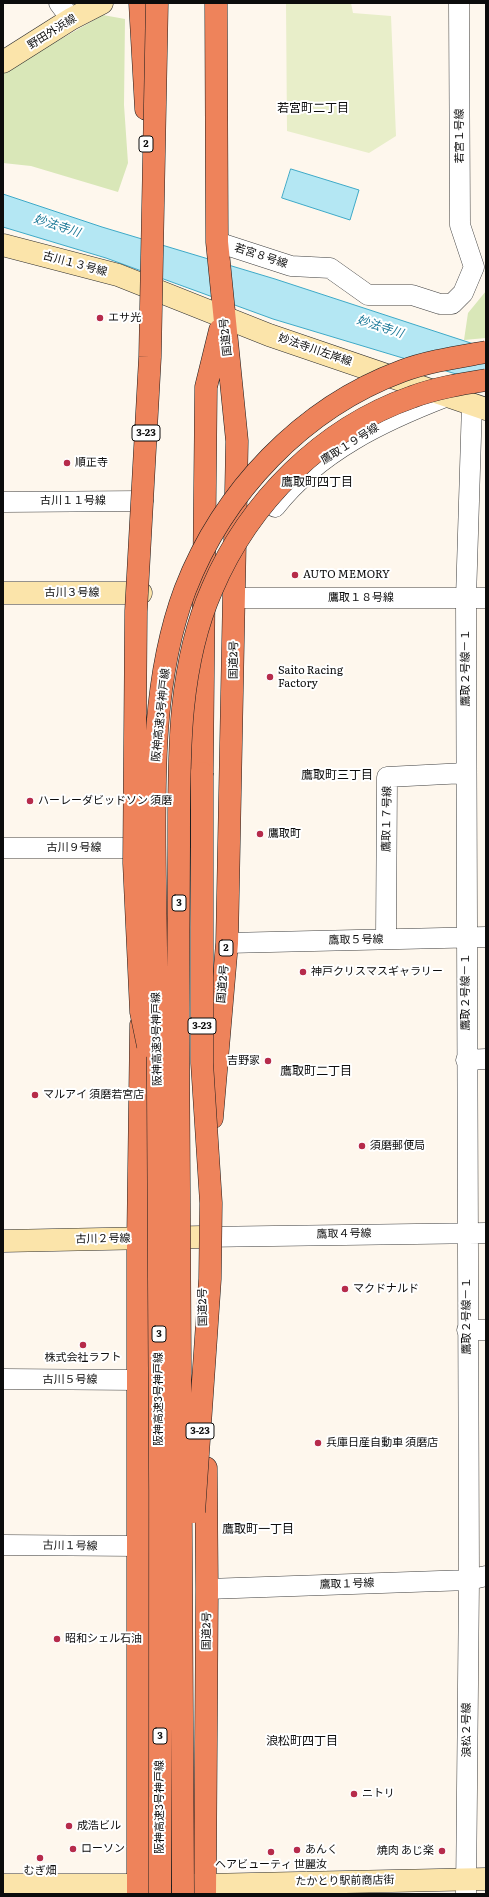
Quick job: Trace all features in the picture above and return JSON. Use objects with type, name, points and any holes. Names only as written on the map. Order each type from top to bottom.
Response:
[{"type":"highway","name":"2","points":[[138,1889],[138,1239],[144,848],[141,593],[146,286],[146,107],[140,3]]},
{"type":"highway","name":"3-23","points":[[157,3],[150,357],[136,611],[134,863],[141,1012],[158,1090]]},
{"type":"highway","name":"国道2号","points":[[204,1889],[207,1588],[202,1236],[227,943],[236,598],[238,442],[216,242],[216,3]]},
{"type":"highway","name":"3-23","points":[[182,1582],[193,1528],[210,1272],[211,1203],[202,1062],[202,773],[206,387],[223,315]]},
{"type":"highway","name":"阪神高速3号神戸線","points":[[160,1894],[158,1090],[154,812],[156,749],[166,664],[184,593],[212,532],[248,483],[278,449],[304,426],[332,406],[382,379],[429,363],[486,352]]},
{"type":"highway","name":"阪神高速3号神戸線","points":[[183,1894],[178,1101],[179,811],[181,746],[187,676],[200,618],[224,563],[258,512],[300,464],[347,429],[387,407],[412,396],[442,388],[486,380]]},
{"type":"street","name":"野田外浜線","points":[[3,62],[65,11],[102,3]]},
{"type":"street","name":"若宮１号線","points":[[459,3],[460,225],[480,268]]},
{"type":"street","name":"若宮８号線","points":[[216,242],[291,266],[330,268],[368,296],[412,295],[440,304],[452,304],[463,293],[480,268]]},
{"type":"street","name":"古川１３号線","points":[[3,245],[118,275],[146,286]]},
{"type":"street","name":"妙法寺川左岸線","points":[[146,286],[223,315],[269,335],[479,406]]},
{"type":"street","name":"鷹取１９号線","points":[[269,515],[280,500],[317,464],[357,437],[398,415],[448,396]]},
{"type":"street","name":"鷹取２号線－１","points":[[477,1578],[477,1330],[466,1232],[466,598],[479,406]]},
{"type":"street","name":"古川１１号線","points":[[3,502],[143,501]]},
{"type":"street","name":"古川３号線","points":[[3,593],[141,593]]},
{"type":"street","name":"鷹取１８号線","points":[[236,598],[486,598]]},
{"type":"street","name":"鷹取１７号線","points":[[386,939],[388,777],[466,773]]},
{"type":"street","name":"古川９号線","points":[[3,848],[144,848]]},
{"type":"street","name":"鷹取５号線","points":[[227,943],[486,937]]},
{"type":"street","points":[[466,1060],[486,1059]]},
{"type":"street","name":"鷹取４号線","points":[[202,1236],[466,1232],[486,1233]]},
{"type":"street","name":"古川２号線","points":[[3,1241],[138,1239],[202,1236]]},
{"type":"street","name":"古川５号線","points":[[3,1379],[138,1380]]},
{"type":"street","name":"古川１号線","points":[[3,1545],[137,1546]]},
{"type":"street","name":"鷹取１号線","points":[[207,1588],[477,1578]]},
{"type":"street","name":"浪松２号線","points":[[473,1884],[477,1578]]},
{"type":"street","name":"たかとり駅前商店街","points":[[3,1885],[138,1889],[204,1889],[473,1884]]},
{"type":"green space","points":[[286,3],[351,3],[353,13],[391,16],[396,136],[369,153],[287,131]]},
{"type":"green space","points":[[103,15],[125,19],[124,105],[128,163],[118,192],[31,166],[3,163],[3,72]]},
{"type":"green space","points":[[486,291],[486,338],[464,340],[468,313]]},
{"type":"water","points":[[291,169],[359,190],[350,220],[282,198]]},
{"type":"water","name":"妙法寺川","points":[[3,194],[102,227],[275,279],[486,348],[486,383],[273,319],[106,258],[3,227]]},
{"type":"place","name":"エサ光","points":[[100,318]]},
{"type":"place","name":"順正寺","points":[[67,463]]},
{"type":"place","name":"AUTO MEMORY","points":[[295,575]]},
{"type":"place","name":"Saito Racing Factory","points":[[270,677]]},
{"type":"place","name":"ハーレーダビッドソン 須磨","points":[[30,801]]},
{"type":"place","name":"鷹取町","points":[[260,834]]},
{"type":"place","name":"神戸クリスマスギャラリー","points":[[303,972]]},
{"type":"place","name":"吉野家","points":[[268,1061]]},
{"type":"place","name":"マルアイ 須磨若宮店","points":[[35,1095]]},
{"type":"place","name":"須磨郵便局","points":[[362,1146]]},
{"type":"place","name":"マクドナルド","points":[[345,1289]]},
{"type":"place","name":"株式会社ラフト","points":[[83,1345]]},
{"type":"place","name":"兵庫日産自動車 須磨店","points":[[318,1443]]},
{"type":"place","name":"昭和シェル石油","points":[[57,1639]]},
{"type":"place","name":"ニトリ","points":[[354,1794]]},
{"type":"place","name":"成浩ビル","points":[[69,1826]]},
{"type":"place","name":"ローソン","points":[[73,1849]]},
{"type":"place","name":"あんく","points":[[297,1850]]},
{"type":"place","name":"焼肉 あじ楽","points":[[442,1851]]},
{"type":"place","name":"ヘアビューティ 世麗汝","points":[[271,1852]]},
{"type":"place","name":"むぎ畑","points":[[40,1858]]},
{"type":"district","name":"若宮町二丁目","points":[[313,108]]},
{"type":"district","name":"鷹取町四丁目","points":[[317,482]]},
{"type":"district","name":"鷹取町三丁目","points":[[337,775]]},
{"type":"district","name":"鷹取町二丁目","points":[[316,1071]]},
{"type":"district","name":"鷹取町一丁目","points":[[258,1529]]},
{"type":"district","name":"浪松町四丁目","points":[[302,1741]]}]
